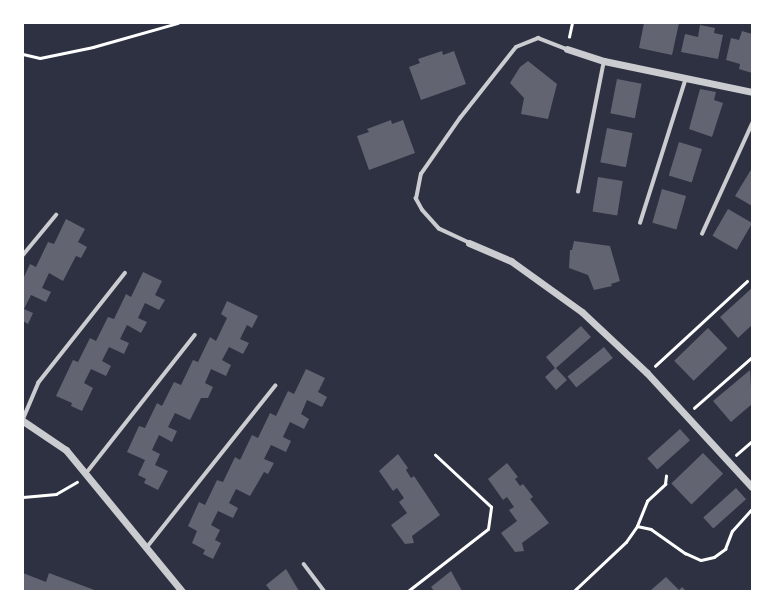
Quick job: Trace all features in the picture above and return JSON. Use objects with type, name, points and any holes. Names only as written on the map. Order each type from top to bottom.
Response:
[{"type":"street","points":[[567,49],[604,61],[687,76],[752,92]]},
{"type":"street","points":[[468,243],[510,261],[582,313],[647,373],[752,486]]},
{"type":"street","points":[[23,420],[66,450],[87,472],[182,591]]},
{"type":"lane","points":[[468,243],[439,229],[422,210],[416,199],[421,174],[516,47],[538,38],[567,49]]},
{"type":"lane","points":[[578,192],[604,61]]},
{"type":"lane","points":[[640,223],[687,76]]},
{"type":"lane","points":[[702,234],[752,124]]},
{"type":"lane","points":[[23,255],[56,215]]},
{"type":"lane","points":[[23,420],[38,383],[125,273]]},
{"type":"lane","points":[[87,472],[195,335]]},
{"type":"lane","points":[[147,547],[275,386]]},
{"type":"lane","points":[[304,564],[324,591]]},
{"type":"path","points":[[23,54],[40,58],[93,47],[178,23]]},
{"type":"path","points":[[567,49],[572,23]]},
{"type":"path","points":[[647,373],[747,281]]},
{"type":"path","points":[[686,415],[752,357]]},
{"type":"path","points":[[728,462],[752,441]]},
{"type":"path","points":[[408,591],[488,529],[491,507],[435,455]]},
{"type":"path","points":[[23,497],[56,494],[87,472]]},
{"type":"path","points":[[574,591],[626,542],[637,526],[647,501],[665,485],[666,476]]},
{"type":"path","points":[[637,526],[651,529],[685,554],[701,560],[714,557],[724,549],[739,522],[752,509]]},
{"type":"building","points":[[644,23],[679,23],[672,55],[639,48]]},
{"type":"building","points":[[700,25],[715,28],[714,33],[723,35],[718,59],[681,52],[685,34],[698,37]]},
{"type":"building","points":[[742,31],[752,34],[752,73],[739,69],[740,64],[726,60],[731,38],[739,40]]},
{"type":"building","points":[[442,51],[443,55],[454,51],[466,84],[421,100],[409,67],[420,63],[418,59]]},
{"type":"building","points":[[528,61],[557,84],[548,119],[521,114],[524,98],[510,83],[520,67]]},
{"type":"building","points":[[617,79],[642,84],[635,118],[610,113]]},
{"type":"building","points":[[700,89],[716,92],[714,100],[723,103],[712,137],[689,129]]},
{"type":"building","points":[[391,120],[392,124],[403,120],[415,153],[369,170],[357,136]]},
{"type":"building","points":[[607,128],[633,133],[626,167],[600,162]]},
{"type":"building","points":[[679,142],[702,149],[692,182],[669,175]]},
{"type":"building","points":[[752,168],[752,206],[735,196]]},
{"type":"building","points":[[598,177],[623,181],[617,215],[593,212]]},
{"type":"building","points":[[662,189],[686,196],[676,230],[652,223]]},
{"type":"building","points":[[728,209],[752,223],[737,250],[712,236]]},
{"type":"building","points":[[66,219],[85,229],[78,242],[87,247],[81,258],[76,256],[63,281],[49,273],[42,288],[51,292],[46,302],[31,295],[24,309],[33,313],[28,324],[23,321],[23,279],[30,264],[36,267],[48,242],[54,244]]},
{"type":"building","points":[[574,241],[610,246],[620,281],[611,284],[612,286],[594,290],[588,275],[569,268],[570,250]]},
{"type":"building","points":[[143,272],[162,281],[155,295],[165,300],[159,310],[145,303],[138,318],[147,322],[141,333],[127,325],[120,339],[129,343],[124,354],[109,347],[102,361],[111,366],[106,376],[91,369],[84,383],[93,388],[82,411],[71,406],[72,403],[56,396],[73,360],[78,362],[90,338],[96,341],[108,317],[114,319],[126,294],[131,297]]},
{"type":"building","points":[[752,288],[752,325],[738,338],[720,317]]},
{"type":"building","points":[[227,301],[258,316],[252,328],[247,325],[240,339],[249,343],[243,354],[229,347],[222,360],[231,365],[226,376],[211,369],[205,383],[213,387],[208,398],[201,398],[190,420],[175,413],[168,427],[177,431],[172,442],[159,435],[152,450],[160,454],[155,465],[168,471],[158,490],[144,483],[146,479],[138,475],[145,460],[127,452],[139,426],[145,428],[157,403],[162,406],[174,382],[181,385],[193,360],[198,362],[210,337],[216,341],[227,318],[221,314]]},
{"type":"building","points":[[581,326],[591,337],[556,368],[567,380],[556,390],[545,377],[555,368],[546,357]]},
{"type":"building","points":[[708,328],[727,348],[694,381],[674,361]]},
{"type":"building","points":[[604,347],[613,358],[576,387],[567,377]]},
{"type":"building","points":[[306,369],[325,378],[318,392],[327,397],[322,407],[307,400],[301,414],[309,419],[304,429],[290,422],[283,437],[291,441],[286,452],[271,445],[264,459],[274,463],[268,474],[264,472],[250,496],[236,489],[229,503],[238,508],[233,518],[218,511],[211,525],[220,530],[215,540],[221,543],[213,559],[203,554],[205,550],[192,543],[197,531],[188,526],[199,502],[205,505],[217,480],[223,482],[235,457],[240,460],[252,435],[258,438],[270,413],[276,416],[288,391],[294,394]]},
{"type":"building","points":[[750,370],[752,404],[731,422],[713,401]]},
{"type":"building","points":[[680,429],[690,440],[657,470],[647,458]]},
{"type":"building","points":[[703,453],[723,474],[691,504],[671,484]]},
{"type":"building","points":[[398,454],[408,468],[406,470],[411,478],[414,476],[440,515],[412,536],[414,543],[405,544],[391,525],[407,513],[399,502],[404,498],[397,488],[393,491],[379,471]]},
{"type":"building","points":[[507,463],[518,477],[515,479],[520,486],[523,484],[533,497],[530,499],[549,523],[522,543],[524,551],[515,552],[501,533],[517,521],[509,510],[514,507],[507,497],[503,500],[488,479]]},
{"type":"building","points":[[736,488],[746,499],[713,529],[703,517]]},
{"type":"building","points":[[286,569],[299,591],[271,591],[266,585]]},
{"type":"building","points":[[451,571],[462,591],[434,591],[431,587]]},
{"type":"building","points":[[23,573],[46,582],[49,573],[97,591],[23,591]]},
{"type":"building","points":[[666,577],[679,590],[682,587],[686,591],[651,590]]}]
